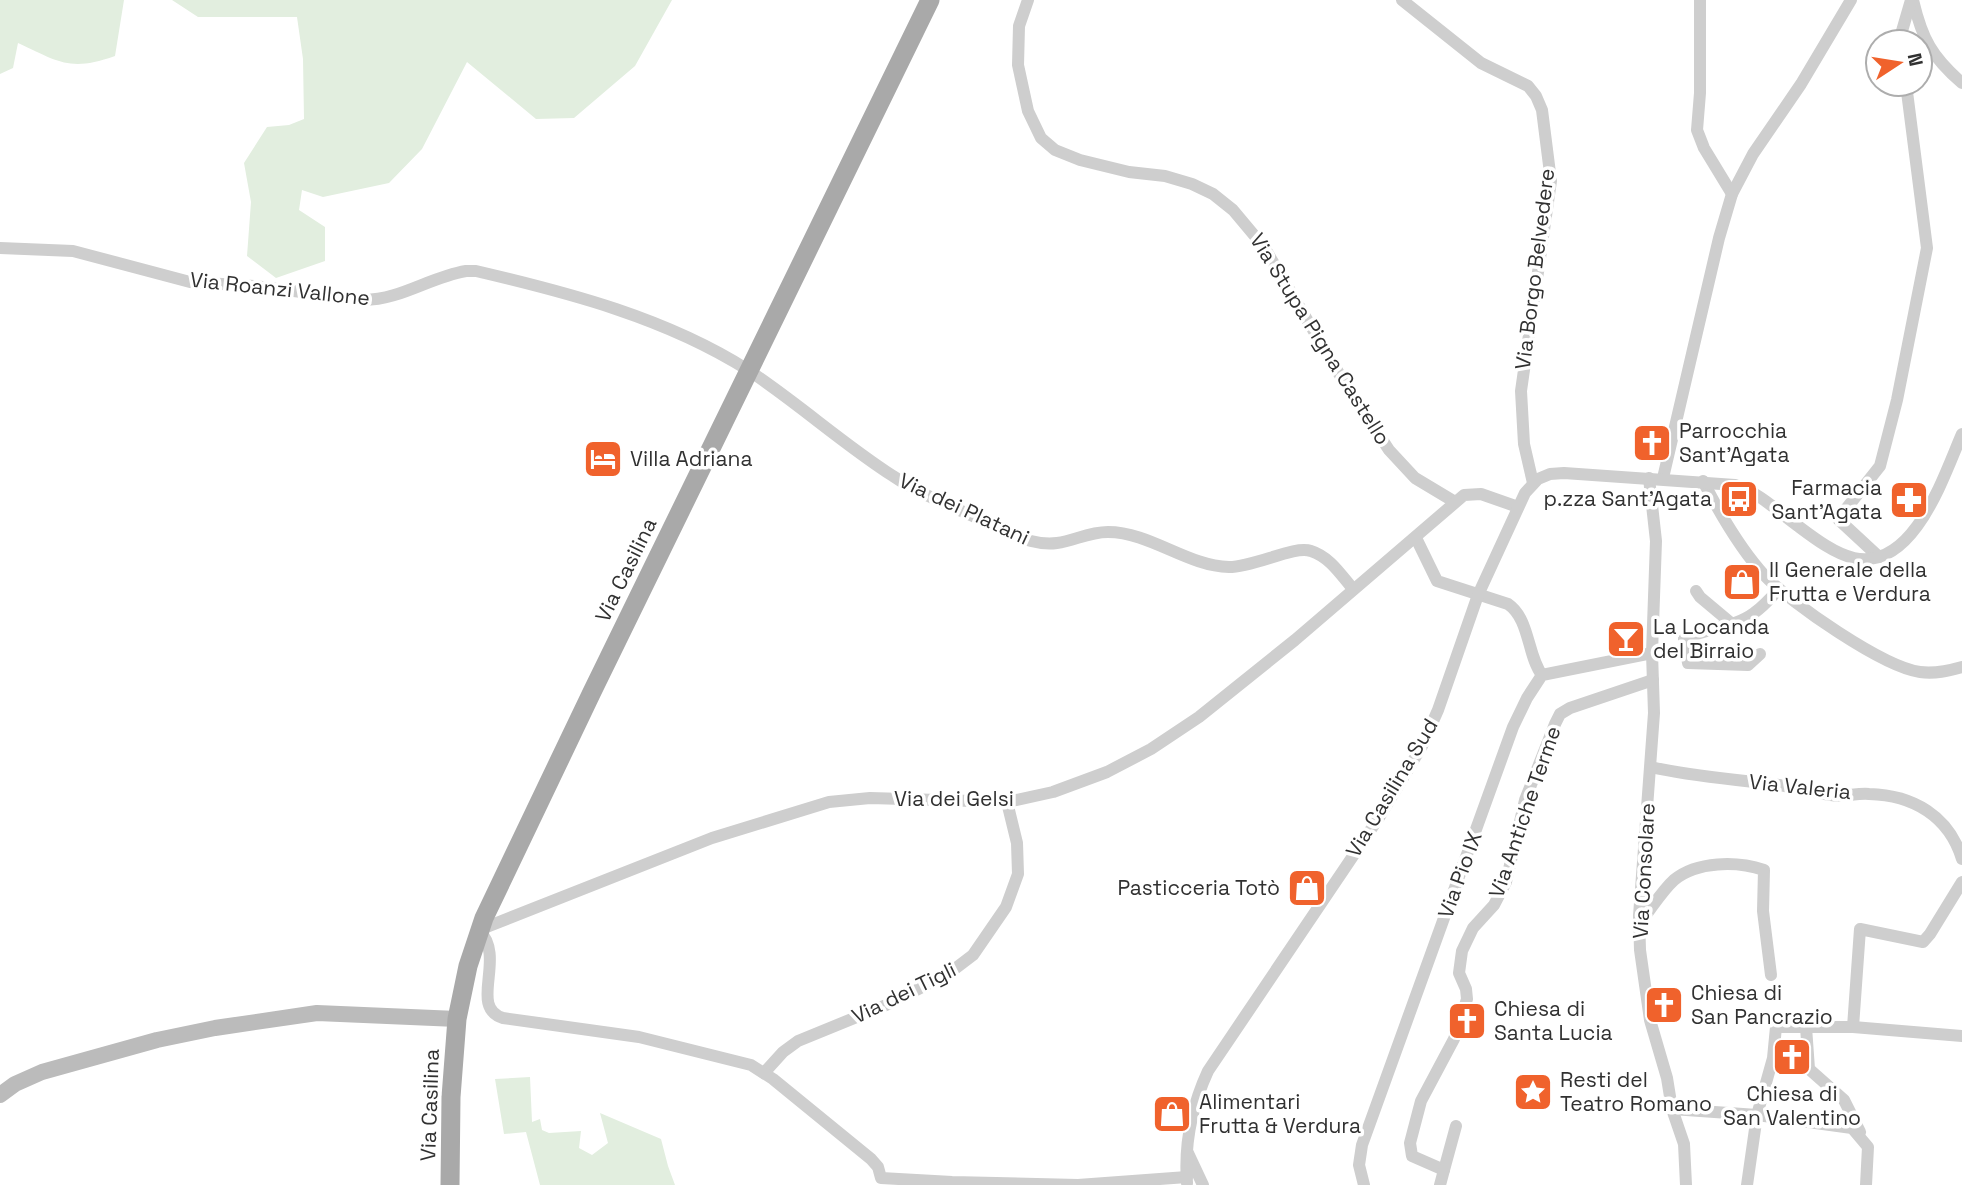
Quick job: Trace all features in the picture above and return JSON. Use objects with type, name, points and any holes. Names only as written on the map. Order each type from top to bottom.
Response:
[{"type":"main road","name":"Via Casilina","points":[[450,1185],[451,1097],[457,1019],[479,930],[510,860],[930,0]]},
{"type":"street","name":"Via Stupa Pigna Castello","points":[[1028,0],[1019,26],[1018,65],[1028,111],[1037,132],[1045,142],[1060,153],[1080,160],[1129,172],[1165,176],[1192,184],[1213,194],[1233,210],[1264,247],[1341,377],[1389,450],[1415,478],[1455,502]]},
{"type":"street","name":"Via Borgo Belvedere","points":[[1402,0],[1481,64],[1531,88],[1542,110],[1550,164],[1550,188],[1521,391],[1524,444],[1533,483]]},
{"type":"street","points":[[1700,0],[1700,93],[1697,130],[1704,149],[1732,194]]},
{"type":"street","points":[[1663,478],[1719,238],[1732,194],[1753,154],[1801,84],[1851,0]]},
{"type":"street","points":[[1903,28],[1912,0]]},
{"type":"street","points":[[1912,0],[1928,48],[1944,68],[1962,83]]},
{"type":"street","points":[[1879,557],[1838,519],[1880,466],[1897,400],[1927,248],[1908,98]]},
{"type":"street","name":"Via Roanzi Vallone","points":[[0,248],[74,251],[190,282],[380,300],[456,273],[476,271],[550,288],[609,306],[691,339],[749,371]]},
{"type":"street","name":"Via dei Platani","points":[[749,371],[902,482],[1028,540],[1059,544],[1100,532],[1118,533],[1204,563],[1230,567],[1258,563],[1291,551],[1307,549],[1325,558],[1353,589]]},
{"type":"street","points":[[1533,483],[1544,476],[1557,473],[1663,478],[1735,485],[1745,488],[1805,531],[1847,556],[1867,560],[1892,552],[1904,543],[1922,521],[1962,434]]},
{"type":"street","name":"Via Consolare","points":[[1649,478],[1656,541],[1652,653],[1654,713],[1639,916],[1643,976],[1650,1020],[1667,1078],[1672,1109],[1684,1144],[1686,1185]]},
{"type":"street","points":[[1703,481],[1717,508],[1762,573],[1802,608],[1893,664],[1919,672],[1943,672],[1962,667]]},
{"type":"street","name":"Via Casilina Sud","points":[[1187,1181],[1186,1149],[1194,1104],[1214,1060],[1380,816],[1422,746],[1442,701],[1478,595],[1518,507],[1533,483]]},
{"type":"street","points":[[1455,502],[1464,495],[1475,493],[1518,507]]},
{"type":"street","name":"Via dei Gelsi","points":[[479,930],[712,838],[829,802],[870,798],[1007,802],[1044,795],[1082,782],[1138,756],[1170,737],[1295,640],[1455,502]]},
{"type":"street","points":[[1416,538],[1437,580],[1508,604],[1516,610],[1536,666],[1542,675],[1652,653]]},
{"type":"street","points":[[1760,654],[1748,665],[1688,663],[1684,639],[1700,631],[1754,614],[1779,589]]},
{"type":"street","points":[[1696,591],[1731,623]]},
{"type":"street","name":"Via Pio IX","points":[[1364,1185],[1359,1165],[1362,1145],[1513,727],[1542,675]]},
{"type":"street","name":"Via Antiche Terme","points":[[1444,1170],[1415,1158],[1410,1152],[1410,1143],[1425,1093],[1454,1039],[1465,1004],[1466,992],[1459,972],[1462,951],[1473,928],[1494,905],[1506,882],[1525,800],[1555,724],[1560,715],[1570,708],[1653,680]]},
{"type":"street","name":"Via Valeria","points":[[1651,767],[1676,774],[1778,785],[1834,796],[1867,794],[1906,801],[1946,825],[1962,859]]},
{"type":"street","name":"Via dei Tigli","points":[[764,1073],[783,1052],[798,1041],[898,1000],[948,974],[973,955],[1006,907],[1018,874],[1017,843],[1007,802]]},
{"type":"street","points":[[1639,916],[1646,915],[1676,878],[1692,870],[1737,865],[1764,870],[1763,911],[1771,975]]},
{"type":"street","points":[[1853,1027],[1860,929],[1923,942],[1962,882]]},
{"type":"street","points":[[479,930],[486,938],[490,950],[487,1002],[494,1014],[503,1018],[639,1037],[747,1064],[764,1073],[871,1159],[878,1167],[881,1181],[1078,1185],[1187,1181]]},
{"type":"street","points":[[0,1095],[15,1084],[42,1072],[207,1029],[326,1013],[457,1019]]},
{"type":"street","points":[[1747,1185],[1757,1115],[1773,1058],[1776,1027],[1853,1027],[1962,1036]]},
{"type":"street","points":[[1806,1027],[1809,1069],[1844,1100],[1868,1147],[1866,1185]]},
{"type":"street","points":[[1672,1109],[1757,1115],[1852,1128],[1868,1147]]},
{"type":"street","points":[[1440,1185],[1456,1126]]},
{"type":"street","points":[[1186,1149],[1203,1185]]},
{"type":"green space","points":[[0,0],[124,0],[115,56],[87,63],[65,63],[18,43],[13,68],[0,74]]},
{"type":"green space","points":[[172,0],[672,0],[635,66],[574,118],[536,119],[467,62],[422,149],[389,183],[323,197],[302,190],[299,210],[325,227],[325,261],[276,278],[247,256],[251,202],[244,163],[267,127],[289,125],[304,119],[303,59],[297,17],[198,17]]},
{"type":"green space","points":[[530,1077],[532,1122],[540,1119],[542,1130],[549,1133],[581,1131],[579,1148],[592,1155],[608,1143],[600,1113],[661,1139],[675,1185],[540,1185],[526,1132],[504,1134],[495,1079]]},
{"type":"place","name":"Parrocchia Sant'Agata","points":[[1652,443]]},
{"type":"place","name":"Villa Adriana","points":[[603,459]]},
{"type":"place","name":"p.zza Sant'Agata","points":[[1739,499]]},
{"type":"place","name":"Farmacia Sant'Agata","points":[[1909,500]]},
{"type":"place","name":"Il Generale della Frutta e Verdura","points":[[1742,582]]},
{"type":"place","name":"La Locanda del Birraio","points":[[1626,639]]},
{"type":"place","name":"Pasticceria Totò","points":[[1307,888]]},
{"type":"place","name":"Chiesa di San Pancrazio","points":[[1664,1005]]},
{"type":"place","name":"Chiesa di Santa Lucia","points":[[1467,1021]]},
{"type":"place","name":"Chiesa di San Valentino","points":[[1792,1057]]},
{"type":"place","name":"Resti del Teatro Romano","points":[[1533,1092]]},
{"type":"place","name":"Alimentari Frutta & Verdura","points":[[1172,1114]]}]
